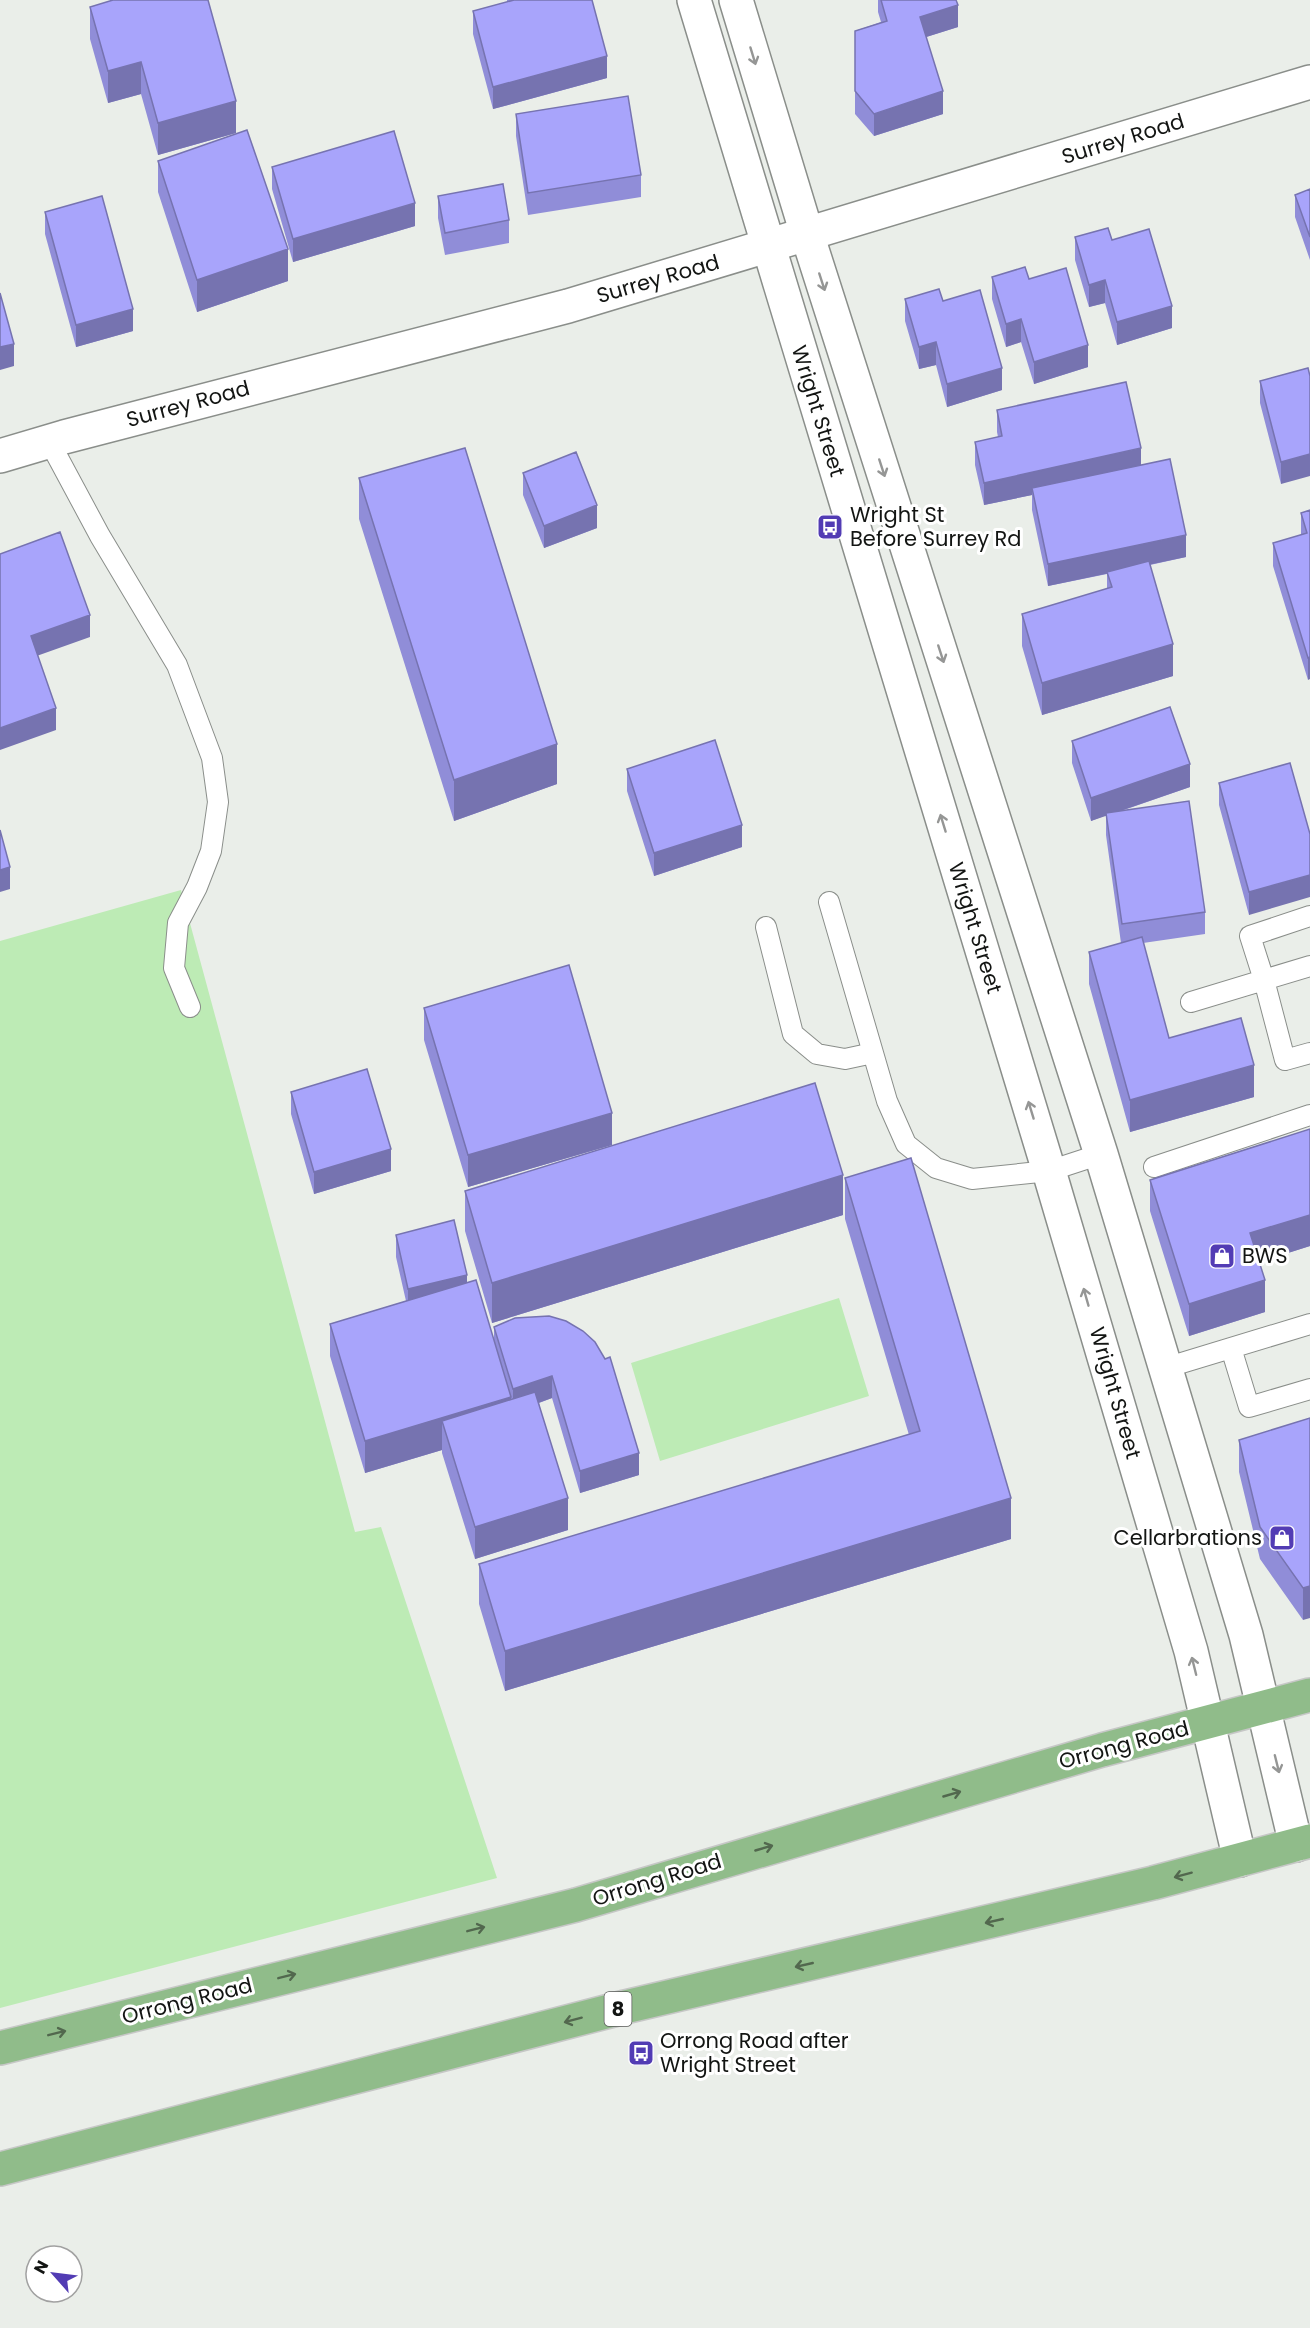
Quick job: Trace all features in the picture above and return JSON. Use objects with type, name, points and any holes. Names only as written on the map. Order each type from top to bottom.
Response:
[{"type":"highway","name":"Orrong Road","points":[[0,2048],[576,1905],[1102,1750],[1310,1695]]},
{"type":"highway","name":"8","points":[[0,2169],[625,2007],[1153,1883],[1303,1843]]},
{"type":"street","name":"Wright Street","points":[[694,0],[1049,1171],[1191,1651],[1240,1860]]},
{"type":"street","name":"Wright Street","points":[[736,0],[807,234],[1101,1154],[1246,1635],[1263,1707],[1303,1843]]},
{"type":"street","name":"Surrey Road","points":[[0,456],[49,441],[568,306],[1310,82]]},
{"type":"lane","points":[[49,441],[100,536],[177,665],[212,758],[218,802],[211,851],[197,887],[178,923],[177,933],[174,968],[190,1007]]},
{"type":"lane","points":[[829,902],[887,1101],[906,1144],[936,1168],[972,1179],[1049,1171],[1101,1154]]},
{"type":"lane","points":[[1310,915],[1250,936],[1285,1060],[1310,1053]]},
{"type":"lane","points":[[766,927],[793,1034],[818,1054],[845,1059],[873,1053]]},
{"type":"lane","points":[[1191,1002],[1310,966]]},
{"type":"lane","points":[[1154,1167],[1310,1115]]},
{"type":"lane","points":[[1165,1368],[1310,1324]]},
{"type":"lane","points":[[1231,1348],[1249,1407],[1310,1389]]},
{"type":"green space","points":[[181,890],[355,1532],[381,1527],[497,1878],[0,2008],[0,941]]},
{"type":"green space","points":[[839,1298],[869,1396],[660,1461],[631,1363]]},
{"type":"building","points":[[113,0],[208,0],[236,101],[158,123],[141,62],[108,71],[90,7]]},
{"type":"building","points":[[514,0],[592,0],[607,56],[493,87],[473,11]]},
{"type":"building","points":[[881,0],[956,0],[958,5],[920,17],[943,91],[874,114],[855,91],[855,31],[887,21]]},
{"type":"building","points":[[628,96],[641,175],[528,193],[516,114]]},
{"type":"building","points":[[247,130],[288,249],[197,280],[158,161]]},
{"type":"building","points":[[394,131],[415,203],[293,239],[272,167]]},
{"type":"building","points":[[503,184],[509,220],[445,233],[438,196]]},
{"type":"building","points":[[1310,189],[1310,237],[1295,195]]},
{"type":"building","points":[[102,196],[133,309],[76,325],[45,212]]},
{"type":"building","points":[[1108,228],[1112,240],[1149,229],[1172,306],[1117,322],[1105,280],[1089,285],[1075,237]]},
{"type":"building","points":[[1025,267],[1029,279],[1066,268],[1088,345],[1034,362],[1021,319],[1006,324],[992,277]]},
{"type":"building","points":[[939,289],[943,301],[980,290],[1002,368],[947,384],[936,342],[919,347],[905,299]]},
{"type":"building","points":[[0,293],[14,344],[0,347]]},
{"type":"building","points":[[1308,368],[1310,376],[1310,454],[1281,462],[1260,381]]},
{"type":"building","points":[[1126,382],[1141,448],[984,483],[975,442],[1002,436],[997,410]]},
{"type":"building","points":[[465,448],[557,744],[454,780],[359,478]]},
{"type":"building","points":[[576,452],[597,505],[544,526],[523,473]]},
{"type":"building","points":[[1170,459],[1186,535],[1048,564],[1032,488]]},
{"type":"building","points":[[1310,510],[1310,657],[1308,658],[1273,543],[1307,533],[1301,513]]},
{"type":"building","points":[[60,532],[90,615],[31,636],[56,708],[0,728],[0,554]]},
{"type":"building","points":[[1149,561],[1173,644],[1042,683],[1022,614],[1112,587],[1107,572]]},
{"type":"building","points":[[1170,707],[1190,764],[1091,798],[1072,741]]},
{"type":"building","points":[[715,740],[742,825],[654,853],[627,769]]},
{"type":"building","points":[[1290,763],[1310,834],[1310,875],[1249,892],[1219,783]]},
{"type":"building","points":[[1189,801],[1205,912],[1122,924],[1106,813]]},
{"type":"building","points":[[0,830],[10,867],[0,870]]},
{"type":"building","points":[[1142,937],[1169,1038],[1241,1018],[1254,1065],[1130,1100],[1089,952]]},
{"type":"building","points":[[569,965],[612,1113],[468,1155],[424,1008]]},
{"type":"building","points":[[367,1069],[391,1149],[314,1172],[291,1092]]},
{"type":"building","points":[[815,1083],[843,1175],[492,1283],[465,1191]]},
{"type":"building","name":"BWS","points":[[1310,1129],[1310,1215],[1250,1233],[1265,1280],[1189,1304],[1150,1180]]},
{"type":"building","points":[[911,1158],[1011,1498],[505,1651],[479,1564],[920,1431],[845,1178]]},
{"type":"building","points":[[454,1220],[467,1275],[408,1289],[396,1235]]},
{"type":"building","points":[[476,1280],[511,1397],[365,1441],[330,1324]]},
{"type":"building","points":[[549,1316],[566,1321],[583,1331],[595,1342],[605,1359],[610,1357],[639,1453],[580,1471],[552,1376],[513,1389],[494,1327],[515,1318]]},
{"type":"building","points":[[535,1392],[568,1498],[475,1527],[442,1421]]},
{"type":"building","name":"Cellarbrations","points":[[1310,1418],[1310,1586],[1303,1588],[1260,1527],[1239,1440]]},
{"type":"place","name":"Wright St Before Surrey Rd","points":[[830,527]]},
{"type":"place","name":"BWS","points":[[1222,1256]]},
{"type":"place","name":"Cellarbrations","points":[[1282,1538]]},
{"type":"place","name":"Orrong Road after Wright Street","points":[[641,2053]]}]
